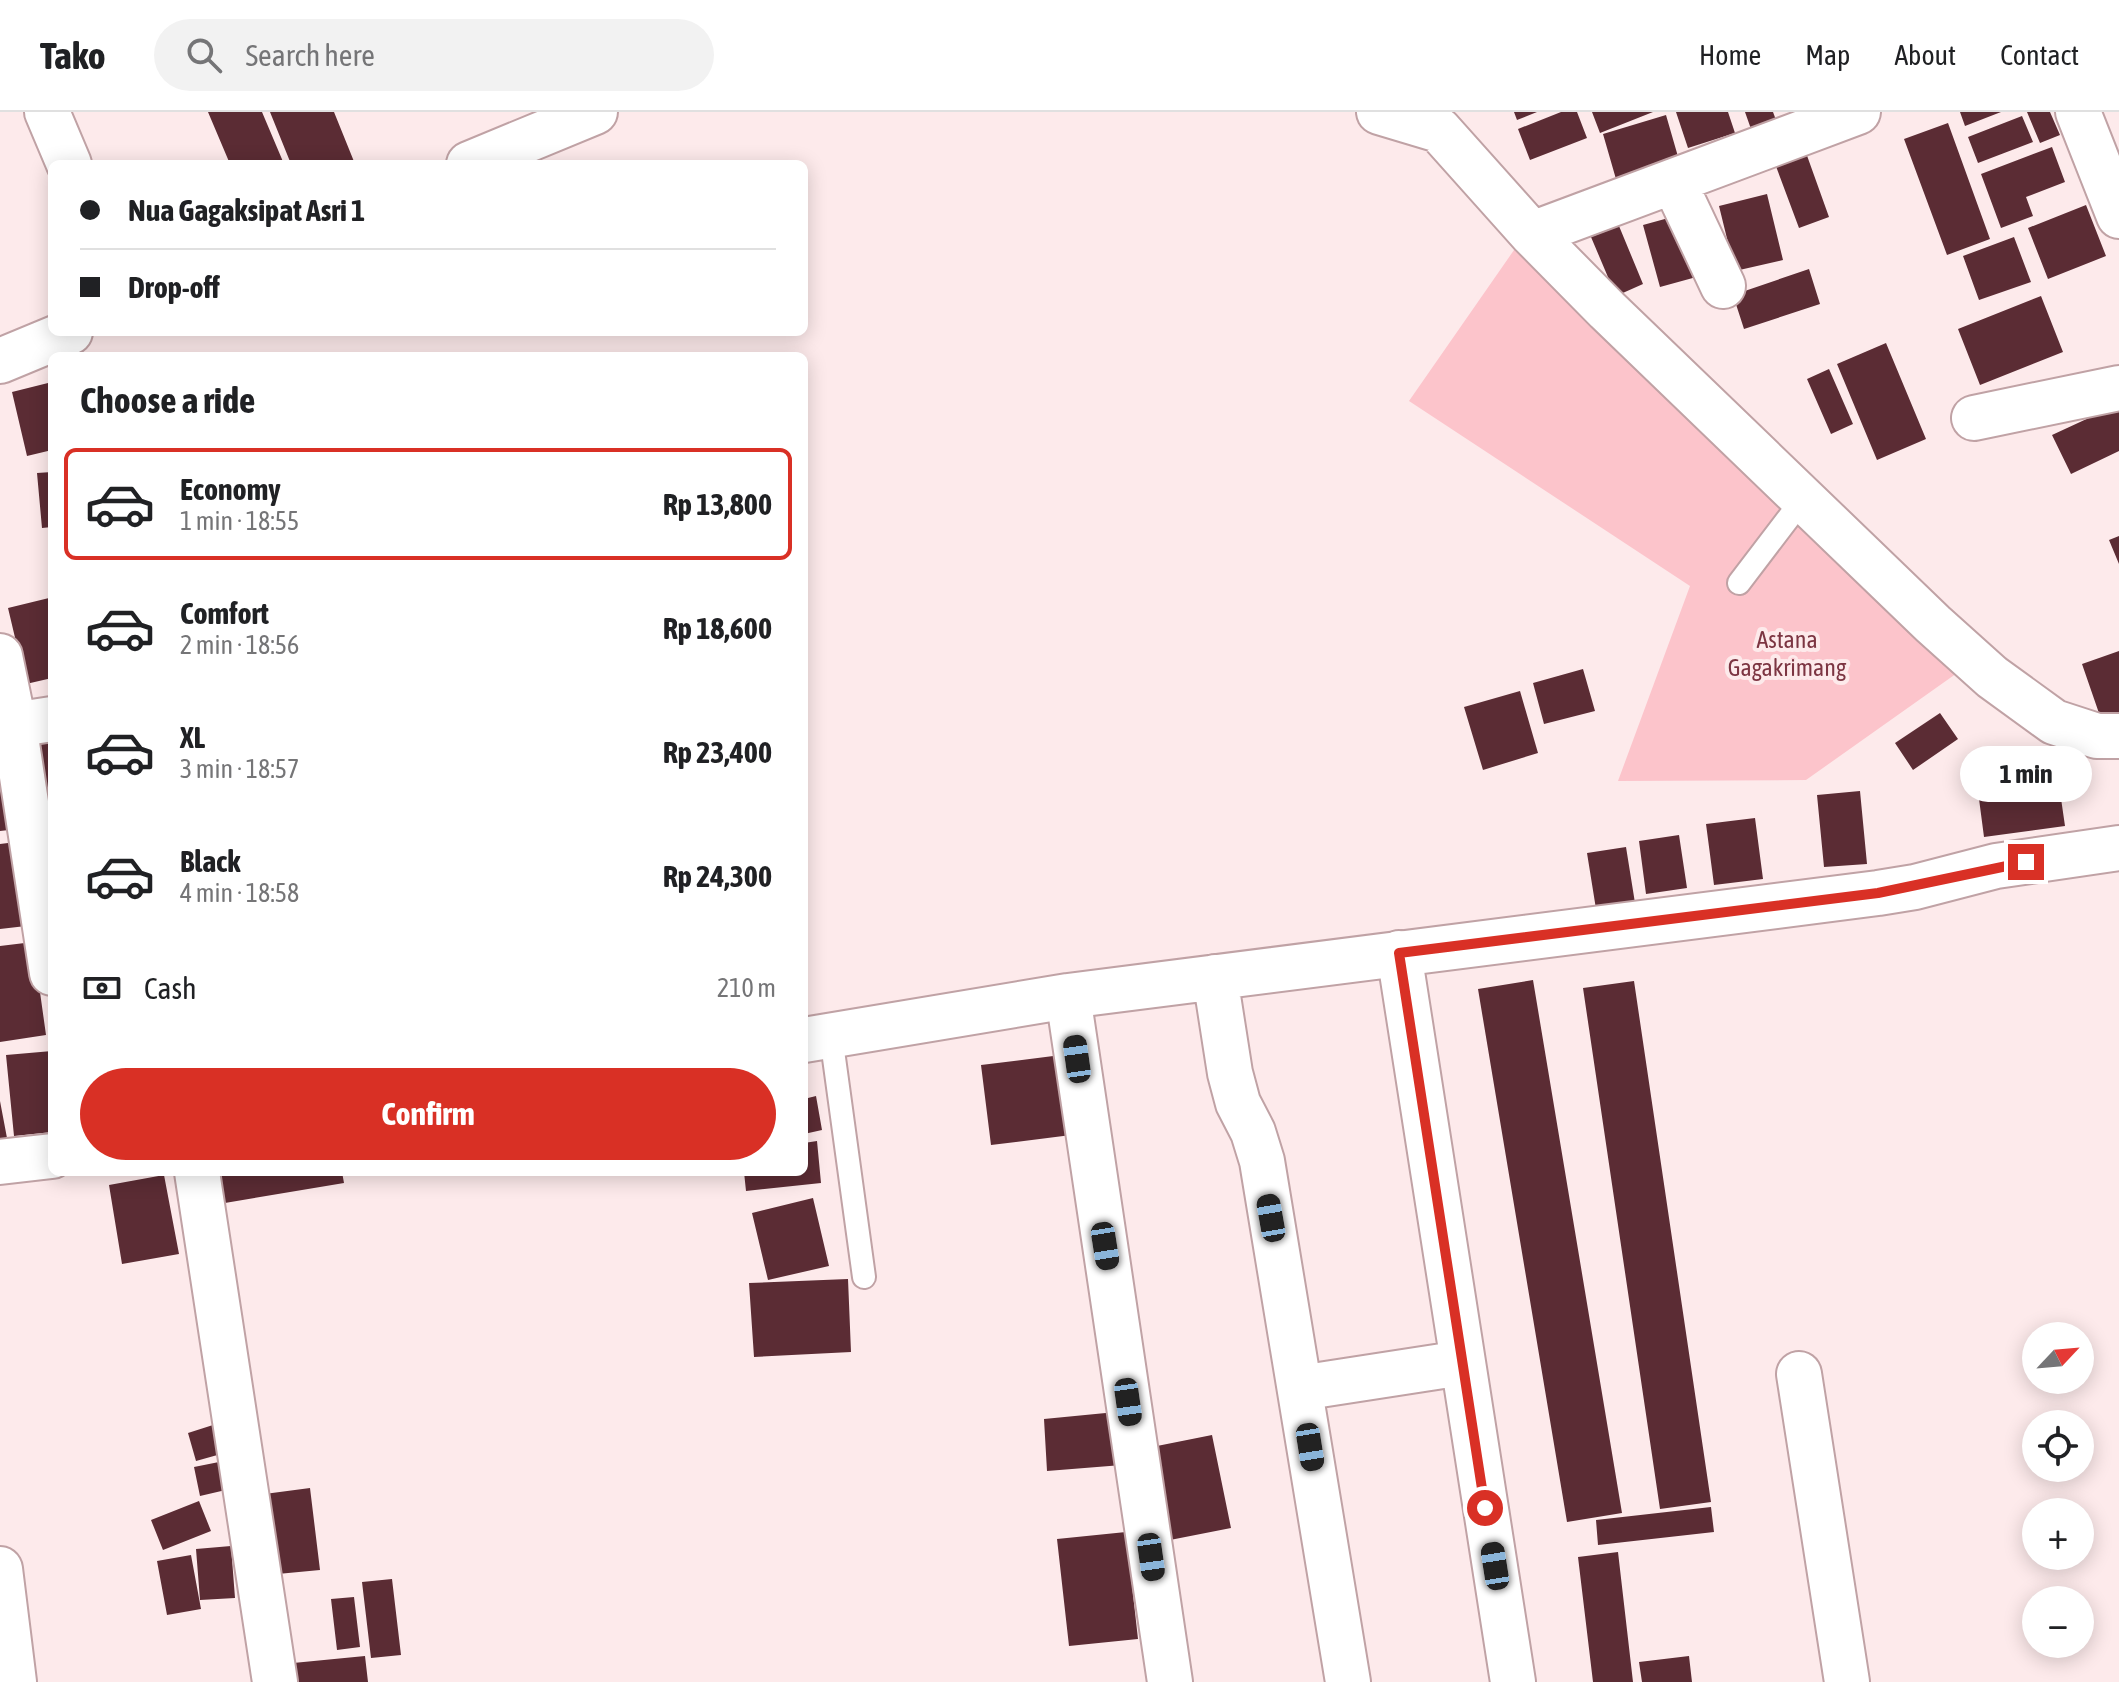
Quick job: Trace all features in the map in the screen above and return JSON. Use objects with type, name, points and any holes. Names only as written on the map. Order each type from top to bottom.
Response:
[{"type":"street","points":[[47,112],[67,160]]},
{"type":"street","points":[[479,160],[595,112]]},
{"type":"street","points":[[1379,112],[1434,121],[1532,234],[1803,499],[1992,677],[2054,722],[2097,736],[2119,736]]},
{"type":"street","points":[[1532,234],[1858,112]]},
{"type":"street","points":[[2078,112],[2119,216]]},
{"type":"street","points":[[1674,182],[1723,286]]},
{"type":"street","points":[[0,361],[59,336]]},
{"type":"street","points":[[1974,418],[2119,388]]},
{"type":"street","points":[[0,656],[22,723],[48,940]]},
{"type":"street","points":[[818,1038],[1068,996],[1878,893],[1915,887],[1996,866],[2119,848]]},
{"type":"street","points":[[1399,953],[1513,1682]]},
{"type":"street","points":[[1215,977],[1230,1073],[1238,1103],[1253,1132],[1262,1161],[1348,1682]]},
{"type":"street","points":[[1068,996],[1170,1682]]},
{"type":"street","points":[[0,1162],[48,1156]]},
{"type":"street","points":[[198,1176],[275,1682]]},
{"type":"street","points":[[1300,1388],[1462,1363]]},
{"type":"street","points":[[1799,1374],[1847,1682]]},
{"type":"street","points":[[0,1569],[14,1682]]},
{"type":"lane","points":[[1739,583],[1803,499]]},
{"type":"lane","points":[[818,1038],[864,1277]]},
{"type":"green space","name":"Astana Gagakrimang","points":[[1521,240],[1967,666],[1806,780],[1618,781],[1690,586],[1409,401]]},
{"type":"building","points":[[208,112],[262,112],[282,160],[228,160]]},
{"type":"building","points":[[270,112],[334,112],[353,160],[289,160]]},
{"type":"building","points":[[1514,112],[1537,112],[1517,120]]},
{"type":"building","points":[[1561,112],[1577,112],[1587,138],[1530,160],[1518,129]]},
{"type":"building","points":[[1592,112],[1653,112],[1600,133]]},
{"type":"building","points":[[1676,112],[1728,112],[1735,133],[1688,148]]},
{"type":"building","points":[[1745,112],[1773,112],[1776,120],[1751,129]]},
{"type":"building","points":[[1960,112],[2001,112],[1965,126]]},
{"type":"building","points":[[2027,112],[2050,112],[2060,135],[2040,143]]},
{"type":"building","points":[[1666,115],[1681,167],[1618,186],[1603,134]]},
{"type":"building","points":[[2022,116],[2033,142],[1978,163],[1968,137]]},
{"type":"building","points":[[1948,123],[1990,239],[1947,255],[1904,139]]},
{"type":"building","points":[[2052,147],[2065,182],[2026,197],[2033,216],[2001,228],[1981,174]]},
{"type":"building","points":[[1805,150],[1829,217],[1799,228],[1774,161]]},
{"type":"building","points":[[1767,194],[1783,260],[1735,271],[1719,206]]},
{"type":"building","points":[[2086,205],[2106,256],[2048,279],[2028,228]]},
{"type":"building","points":[[1683,214],[1700,276],[1660,287],[1643,225]]},
{"type":"building","points":[[1619,226],[1643,284],[1616,296],[1591,237]]},
{"type":"building","points":[[2014,237],[2031,282],[1979,300],[1963,256]]},
{"type":"building","points":[[1809,269],[1820,304],[1744,329],[1733,295]]},
{"type":"building","points":[[2041,296],[2063,352],[1980,385],[1958,329]]},
{"type":"building","points":[[1886,343],[1926,439],[1877,460],[1837,364]]},
{"type":"building","points":[[1829,369],[1853,424],[1831,434],[1807,379]]},
{"type":"building","points":[[48,383],[48,451],[27,456],[12,392]]},
{"type":"building","points":[[2119,404],[2119,451],[2071,474],[2052,435]]},
{"type":"building","points":[[48,472],[48,527],[42,528],[37,473]]},
{"type":"building","points":[[2119,536],[2119,564],[2109,540]]},
{"type":"building","points":[[48,598],[48,679],[26,684],[8,608]]},
{"type":"building","points":[[2119,651],[2119,712],[2101,719],[2082,664]]},
{"type":"building","points":[[1583,669],[1595,711],[1544,724],[1533,683]]},
{"type":"building","points":[[1520,691],[1538,753],[1483,770],[1464,707]]},
{"type":"building","points":[[1940,713],[1958,739],[1913,770],[1895,743]]},
{"type":"building","points":[[48,731],[48,803],[38,732]]},
{"type":"building","points":[[0,741],[18,829],[0,831]]},
{"type":"building","points":[[2056,764],[2065,826],[1984,837],[1976,776]]},
{"type":"building","points":[[1860,791],[1867,864],[1824,867],[1817,795]]},
{"type":"building","points":[[1755,818],[1763,879],[1714,885],[1706,824]]},
{"type":"building","points":[[1679,835],[1687,888],[1646,894],[1639,841]]},
{"type":"building","points":[[16,842],[26,926],[0,929],[0,844]]},
{"type":"building","points":[[1626,847],[1635,903],[1596,909],[1587,853]]},
{"type":"building","points":[[33,942],[46,1035],[0,1042],[0,946]]},
{"type":"building","points":[[1533,980],[1622,1513],[1567,1522],[1478,989]]},
{"type":"building","points":[[1634,981],[1711,1502],[1660,1509],[1583,988]]},
{"type":"building","points":[[48,1051],[48,1132],[14,1136],[6,1055]]},
{"type":"building","points":[[1069,1054],[1079,1134],[991,1145],[981,1065]]},
{"type":"building","points":[[816,1096],[822,1130],[808,1133],[808,1098]]},
{"type":"building","points":[[0,1101],[7,1138],[0,1139]]},
{"type":"building","points":[[817,1141],[821,1183],[746,1191],[744,1176],[808,1176],[808,1142]]},
{"type":"building","points":[[164,1176],[179,1254],[122,1264],[109,1185]]},
{"type":"building","points":[[208,1176],[343,1176],[344,1183],[213,1205]]},
{"type":"building","points":[[813,1198],[829,1266],[768,1280],[752,1213]]},
{"type":"building","points":[[848,1279],[851,1352],[754,1357],[749,1283]]},
{"type":"building","points":[[1116,1412],[1122,1465],[1047,1471],[1044,1419]]},
{"type":"building","points":[[213,1425],[221,1454],[196,1461],[188,1433]]},
{"type":"building","points":[[1212,1435],[1231,1528],[1170,1540],[1152,1447]]},
{"type":"building","points":[[224,1461],[230,1489],[200,1496],[194,1467]]},
{"type":"building","points":[[310,1488],[320,1570],[267,1575],[257,1495]]},
{"type":"building","points":[[199,1501],[211,1531],[163,1550],[151,1520]]},
{"type":"building","points":[[1711,1507],[1714,1532],[1598,1545],[1596,1520]]},
{"type":"building","points":[[1126,1532],[1138,1639],[1069,1646],[1057,1539]]},
{"type":"building","points":[[231,1546],[235,1598],[200,1600],[196,1549]]},
{"type":"building","points":[[1618,1552],[1633,1682],[1593,1682],[1578,1557]]},
{"type":"building","points":[[191,1555],[201,1609],[167,1615],[157,1561]]},
{"type":"building","points":[[392,1579],[401,1655],[371,1658],[362,1582]]},
{"type":"building","points":[[354,1597],[360,1647],[337,1650],[331,1599]]},
{"type":"building","points":[[365,1656],[368,1682],[286,1682],[283,1664]]},
{"type":"building","points":[[1689,1656],[1692,1682],[1642,1682],[1639,1662]]},
{"type":"route","points":[[1485,1508],[1399,953],[1878,893],[2026,862]]}]
